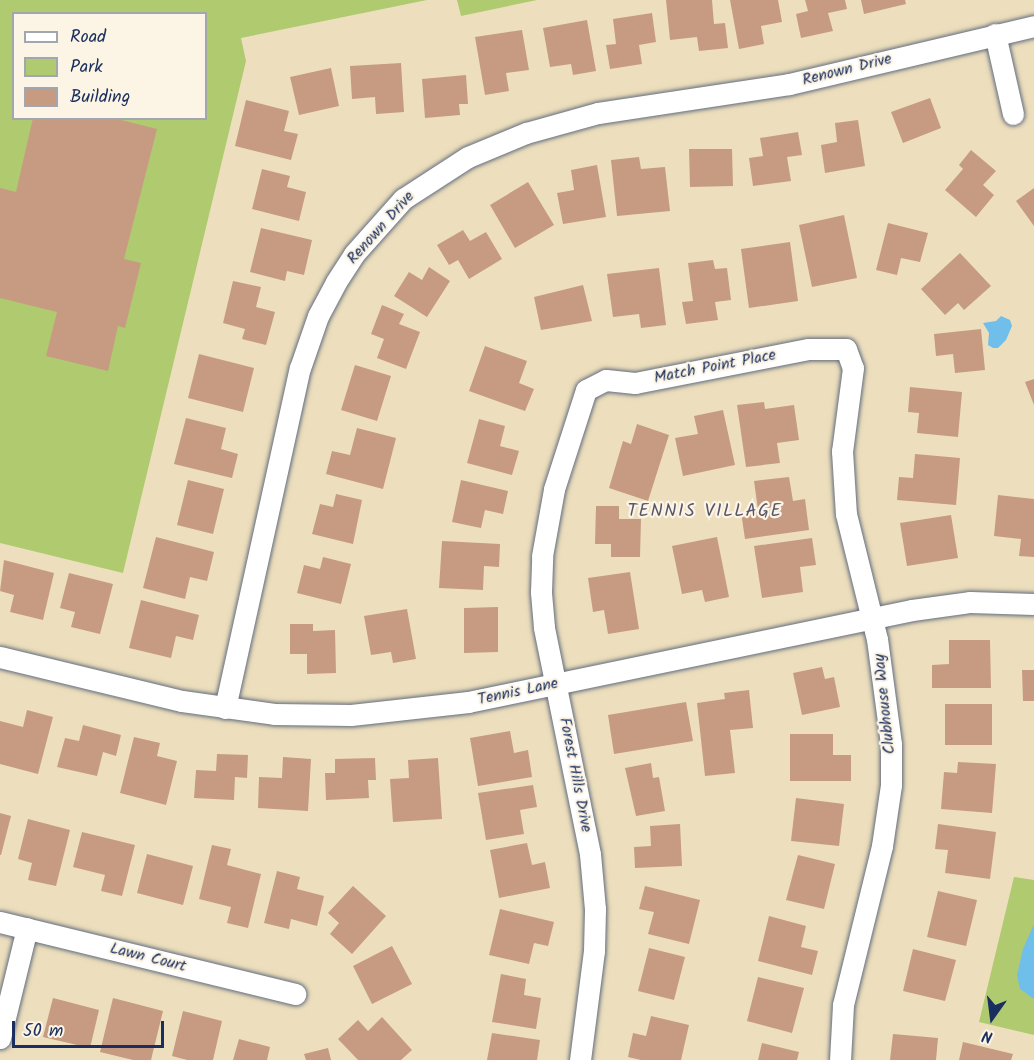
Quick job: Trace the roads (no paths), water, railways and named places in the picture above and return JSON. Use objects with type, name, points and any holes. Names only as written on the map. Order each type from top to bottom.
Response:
[{"type":"street","name":"Renown Drive","points":[[225,708],[300,368],[318,316],[354,254],[403,199],[468,157],[526,133],[598,113],[789,84],[1034,26]]},
{"type":"street","points":[[994,34],[1013,114]]},
{"type":"street","name":"Match Point Place","points":[[586,390],[606,380],[635,383],[809,349],[846,349]]},
{"type":"street","name":"Clubhouse Way","points":[[840,1060],[839,1032],[843,1005],[882,846],[891,785],[891,744],[877,639],[846,514],[842,451],[853,368],[846,349]]},
{"type":"street","name":"Forest Hills Drive","points":[[580,1060],[594,951],[595,909],[590,854],[544,627],[541,592],[543,556],[554,489],[586,390]]},
{"type":"street","name":"Tennis Lane","points":[[0,657],[182,701],[274,714],[351,715],[468,702],[872,619],[970,602],[1034,604]]},
{"type":"street","name":"Lawn Court","points":[[0,922],[296,994]]},
{"type":"street","points":[[0,1038],[27,928]]},
{"type":"water","points":[[1001,316],[1010,320],[1012,326],[1006,340],[998,348],[993,348],[988,345],[989,333],[983,323],[996,321]]},
{"type":"water","points":[[1034,924],[1034,999],[1020,989],[1017,975],[1023,949]]},
{"type":"district","name":"TENNIS VILLAGE","points":[[705,512]]}]
